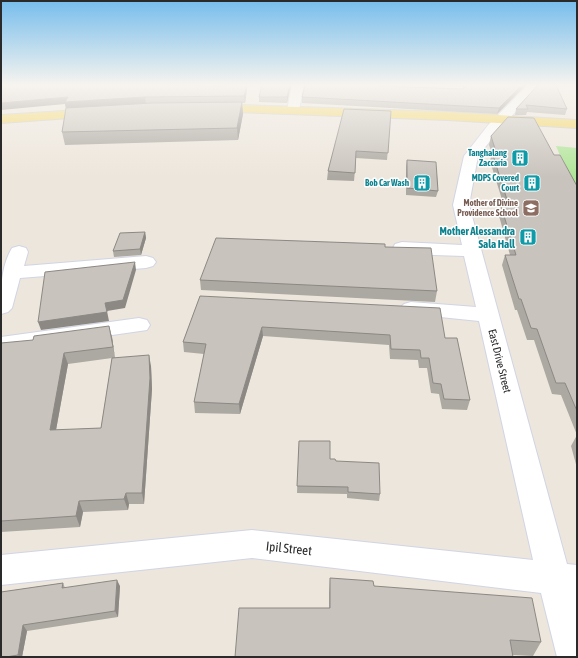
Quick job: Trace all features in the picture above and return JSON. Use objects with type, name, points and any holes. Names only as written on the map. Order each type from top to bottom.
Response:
[{"type":"main road","points":[[1,120],[58,116]]},
{"type":"main road","points":[[425,116],[577,124]]},
{"type":"street","name":"East Drive Street","points":[[504,116],[471,156],[461,205],[489,315],[565,580],[575,657]]},
{"type":"street","points":[[385,248],[473,251]]},
{"type":"street","points":[[1,308],[19,252]]},
{"type":"street","points":[[11,273],[146,262]]},
{"type":"street","points":[[389,307],[489,315]]},
{"type":"street","points":[[1,344],[139,325]]},
{"type":"street","name":"Ipil Street","points":[[1,570],[252,544],[565,580]]},
{"type":"green space","points":[[556,146],[577,148],[577,194]]},
{"type":"building","points":[[65,116],[239,116],[237,128],[62,132]]},
{"type":"building","points":[[342,116],[391,116],[388,153],[356,151],[355,173],[328,171]]},
{"type":"building","points":[[508,117],[534,118],[554,155],[560,155],[577,186],[577,411],[565,383],[556,383],[537,329],[531,328],[521,299],[519,299],[505,255],[516,255],[501,206],[509,206],[492,152],[496,152],[491,136]]},
{"type":"building","points":[[407,160],[436,162],[438,191],[407,188]]},
{"type":"building","points":[[145,232],[140,249],[113,251],[120,233]]},
{"type":"building","points":[[216,238],[385,244],[385,247],[431,248],[437,291],[200,280]]},
{"type":"building","points":[[135,262],[123,300],[105,303],[107,312],[38,322],[45,272]]},
{"type":"building","points":[[200,296],[440,308],[445,338],[457,338],[470,400],[444,399],[441,384],[433,383],[429,358],[421,358],[420,350],[391,349],[390,335],[262,327],[239,404],[194,402],[206,344],[183,342]]},
{"type":"building","points":[[109,326],[113,347],[64,353],[50,430],[101,428],[112,358],[149,355],[150,378],[142,493],[126,493],[124,499],[79,501],[76,516],[1,521],[1,343],[33,340],[34,336]]},
{"type":"building","points":[[299,441],[330,441],[330,459],[335,459],[336,461],[379,463],[380,494],[348,492],[348,487],[297,486]]},
{"type":"building","points":[[330,578],[373,581],[374,586],[532,598],[541,642],[510,640],[513,657],[235,657],[239,608],[330,608]]},
{"type":"building","points":[[117,580],[115,611],[23,625],[18,655],[1,657],[1,592],[63,583],[62,588]]},
{"type":"place","name":"Tanghalang Zaccaria","points":[[520,158]]},
{"type":"place","name":"Bob Car Wash","points":[[422,183]]},
{"type":"place","name":"MDPS Covered Court","points":[[532,183]]},
{"type":"place","name":"Mother of Divine Providence School","points":[[531,208]]},
{"type":"place","name":"Mother Alessandra Sala Hall","points":[[528,237]]}]
